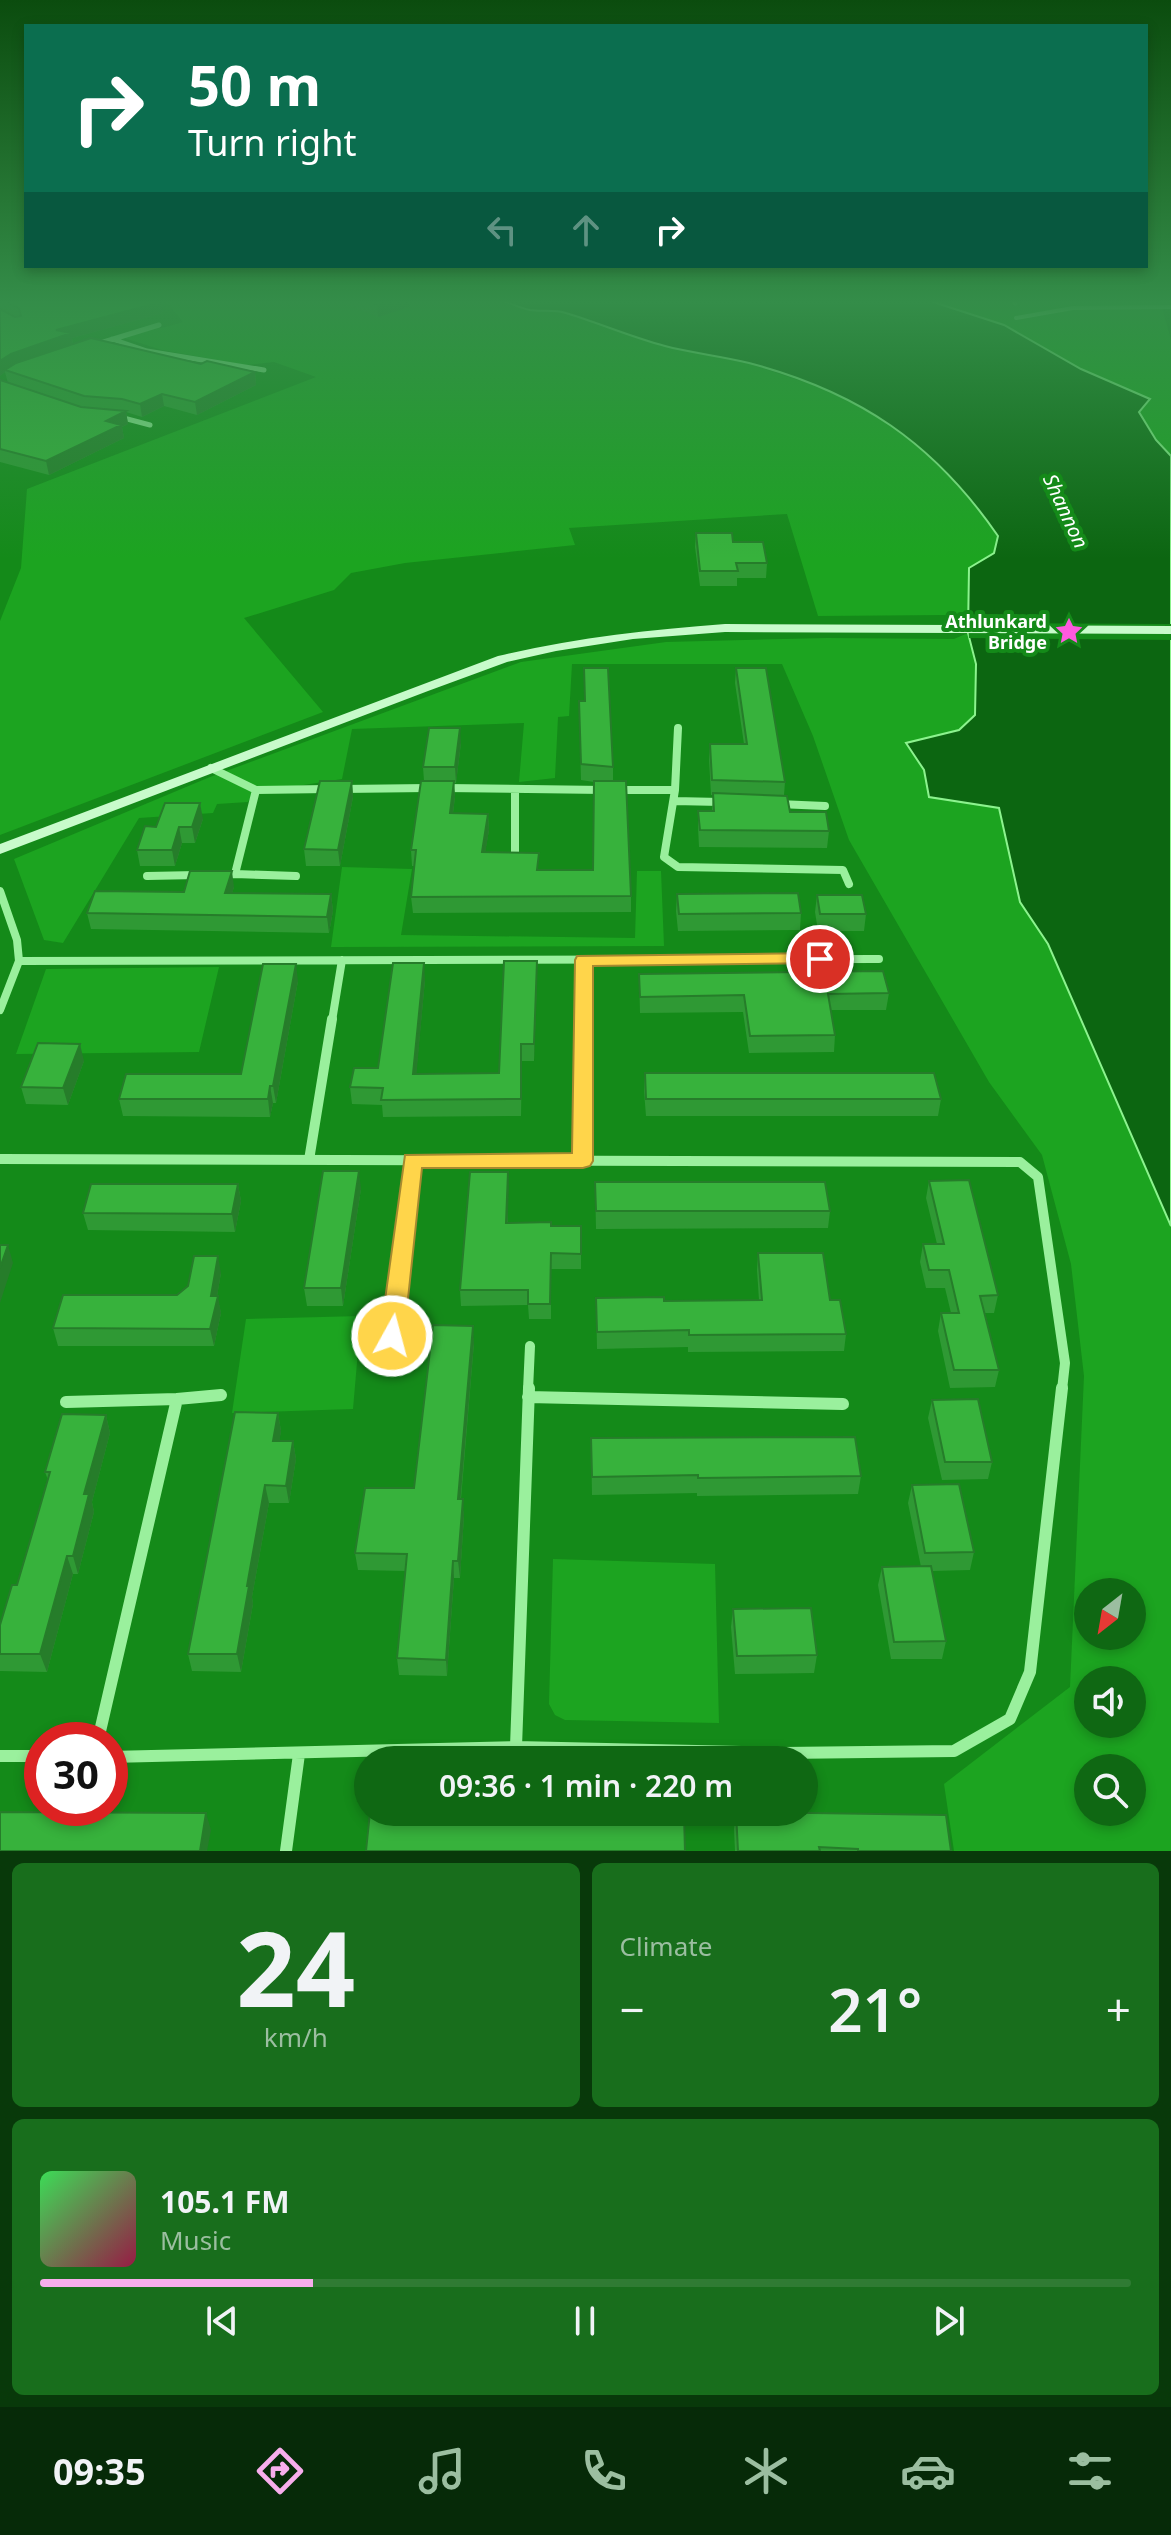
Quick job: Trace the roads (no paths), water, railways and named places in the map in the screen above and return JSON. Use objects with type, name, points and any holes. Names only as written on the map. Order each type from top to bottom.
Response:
[{"type":"main road","points":[[0,849],[210,767],[503,659],[556,647],[633,635],[725,628],[1171,630]]},
{"type":"street","points":[[110,416],[150,425]]},
{"type":"street","points":[[678,728],[674,801],[664,857],[678,867],[843,870]]},
{"type":"street","points":[[210,767],[256,790],[675,790]]},
{"type":"street","points":[[515,789],[515,861]]},
{"type":"street","points":[[235,874],[256,790]]},
{"type":"street","points":[[674,801],[734,803]]},
{"type":"street","points":[[764,804],[825,806]]},
{"type":"street","points":[[841,859],[849,884]]},
{"type":"street","points":[[147,876],[296,876]]},
{"type":"street","points":[[0,891],[17,940],[19,961],[0,1010]]},
{"type":"street","points":[[19,961],[879,959]]},
{"type":"street","points":[[309,1160],[342,960]]},
{"type":"street","points":[[583,1161],[584,960]]},
{"type":"street","points":[[0,1159],[1020,1162],[1038,1177],[1065,1363],[1030,1672],[1010,1719],[954,1751],[818,1753]]},
{"type":"street","points":[[358,1336],[392,1336],[413,1160]]},
{"type":"street","points":[[516,1746],[530,1346]]},
{"type":"street","points":[[66,1402],[221,1395]]},
{"type":"street","points":[[528,1397],[843,1404]]},
{"type":"street","points":[[102,1722],[177,1399]]},
{"type":"street","points":[[128,1757],[354,1752]]},
{"type":"street","points":[[286,1851],[299,1754]]},
{"type":"street","points":[[0,1756],[24,1756]]},
{"type":"water","name":"Shannon","points":[[818,386],[1121,386],[1150,399],[1139,412],[1156,440],[1171,456],[1171,1226],[1048,944],[1020,902],[999,808],[929,797],[924,770],[906,743],[959,730],[975,715],[976,664],[968,633],[969,568],[994,553],[998,536],[948,474],[920,448],[859,406]]},
{"type":"place","name":"Athlunkard Bridge","points":[[1069,631]]}]
